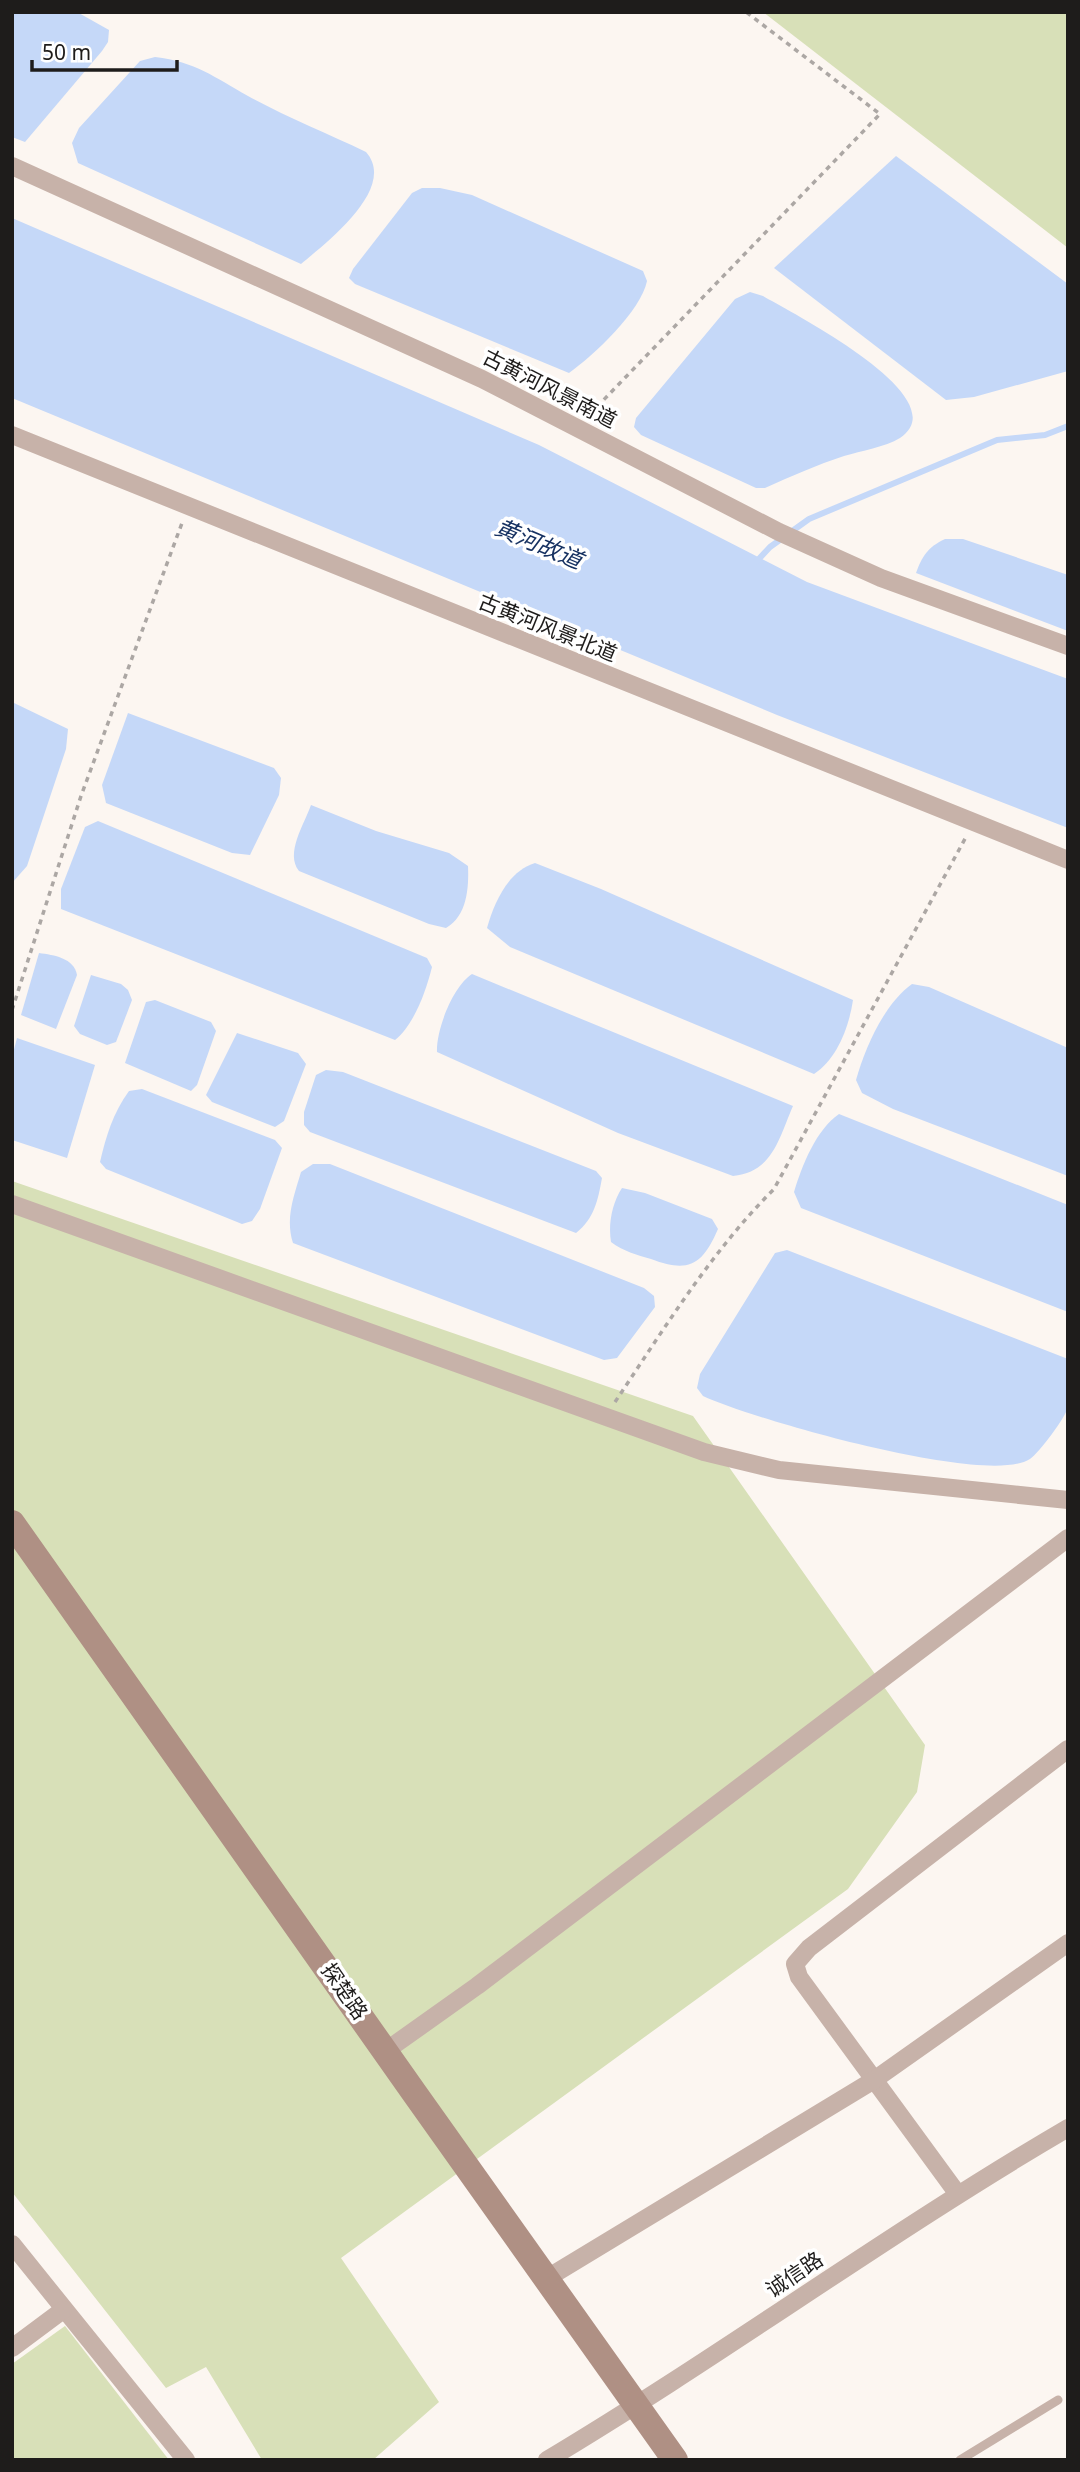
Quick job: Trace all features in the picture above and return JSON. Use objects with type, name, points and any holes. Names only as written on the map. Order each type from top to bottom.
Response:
[{"type":"main road","name":"探楚路","points":[[12,1523],[387,2050],[544,2280],[675,2460]]},
{"type":"street","name":"古黄河风景南道","points":[[12,166],[482,379],[786,536],[881,578],[1068,646]]},
{"type":"street","name":"古黄河风景北道","points":[[12,435],[1068,860]]},
{"type":"street","points":[[12,1204],[704,1452],[779,1469],[1068,1500]]},
{"type":"street","points":[[387,2050],[477,1986],[1068,1538]]},
{"type":"street","points":[[957,2193],[799,1977],[795,1964],[809,1948],[1068,1749]]},
{"type":"street","points":[[544,2280],[874,2080],[1068,1943]]},
{"type":"street","name":"诚信路","points":[[547,2460],[636,2406],[957,2193],[1068,2128]]},
{"type":"street","points":[[12,2244],[186,2460]]},
{"type":"street","points":[[12,2348],[64,2310]]},
{"type":"lane","points":[[960,2460],[1058,2400]]},
{"type":"path","points":[[577,428],[880,114],[746,12]]},
{"type":"path","points":[[12,1010],[81,796],[172,546],[190,507]]},
{"type":"path","points":[[606,1416],[695,1283],[751,1213],[774,1189],[974,822]]},
{"type":"green space","points":[[763,12],[1068,12],[1068,248]]},
{"type":"green space","points":[[12,1181],[693,1416],[925,1745],[917,1792],[848,1889],[341,2258],[439,2402],[373,2460],[262,2460],[206,2367],[166,2388],[12,2192]]},
{"type":"green space","points":[[65,2326],[169,2460],[12,2460],[12,2364]]},
{"type":"water","points":[[12,12],[77,12],[109,30],[108,42],[102,51],[25,142],[12,137]]},
{"type":"water","points":[[155,57],[204,71],[262,104],[366,152],[373,166],[373,182],[355,214],[301,264],[78,163],[72,143],[79,128],[140,61]]},
{"type":"water","points":[[896,156],[1068,284],[1068,371],[974,397],[946,400],[774,268]]},
{"type":"water","points":[[422,188],[440,188],[472,195],[643,271],[647,281],[643,293],[615,332],[569,373],[355,284],[349,278],[353,269],[412,193]]},
{"type":"water","name":"黄河故道","points":[[12,218],[539,445],[807,582],[1068,679],[1068,828],[777,715],[12,398]]},
{"type":"water","points":[[750,292],[763,296],[834,337],[890,380],[908,401],[912,421],[900,438],[824,463],[765,488],[756,488],[641,435],[634,427],[636,418],[735,299]]},
{"type":"water","points":[[945,539],[963,539],[1068,575],[1068,631],[916,573],[926,553]]},
{"type":"water","points":[[12,702],[68,729],[66,749],[27,866],[12,883]]},
{"type":"water","points":[[128,713],[274,768],[281,778],[279,795],[250,855],[232,853],[106,803],[102,785]]},
{"type":"water","points":[[311,805],[376,831],[449,853],[468,866],[465,901],[453,923],[446,928],[429,924],[299,871],[295,864],[295,847]]},
{"type":"water","points":[[98,821],[427,958],[432,967],[423,997],[408,1026],[395,1040],[61,909],[61,889],[85,827]]},
{"type":"water","points":[[535,863],[601,889],[853,1000],[845,1031],[835,1051],[814,1074],[510,947],[487,928],[498,899],[510,880],[525,867]]},
{"type":"water","points":[[39,953],[68,961],[77,975],[56,1029],[21,1015]]},
{"type":"water","points":[[472,974],[793,1106],[773,1152],[757,1168],[733,1176],[618,1133],[437,1052],[439,1032],[447,1009],[458,988]]},
{"type":"water","points":[[91,975],[121,984],[128,990],[132,1000],[116,1042],[107,1045],[80,1034],[74,1026]]},
{"type":"water","points":[[912,984],[929,987],[1068,1048],[1068,1176],[893,1109],[862,1093],[856,1080],[870,1041],[884,1015]]},
{"type":"water","points":[[155,1000],[211,1022],[216,1031],[197,1085],[191,1091],[125,1063],[146,1002]]},
{"type":"water","points":[[237,1033],[298,1053],[306,1064],[284,1121],[275,1127],[212,1102],[206,1095]]},
{"type":"water","points":[[17,1038],[95,1065],[67,1158],[12,1140],[12,1057]]},
{"type":"water","points":[[326,1070],[343,1072],[596,1171],[602,1178],[591,1215],[576,1233],[310,1132],[304,1125],[304,1112],[316,1075]]},
{"type":"water","points":[[142,1089],[275,1140],[282,1148],[260,1209],[252,1221],[242,1224],[106,1169],[100,1162],[114,1116],[129,1091]]},
{"type":"water","points":[[839,1114],[1068,1205],[1068,1312],[801,1208],[794,1192],[801,1171],[823,1129]]},
{"type":"water","points":[[313,1164],[330,1164],[644,1288],[654,1296],[655,1307],[617,1358],[604,1360],[293,1243],[290,1216],[293,1198],[301,1172]]},
{"type":"water","points":[[622,1188],[645,1193],[712,1219],[718,1229],[706,1251],[692,1263],[675,1265],[630,1252],[611,1242],[612,1214]]},
{"type":"water","points":[[787,1250],[1068,1359],[1069,1401],[1062,1418],[1030,1459],[1006,1465],[968,1464],[869,1447],[769,1419],[703,1396],[697,1388],[700,1374],[775,1253]]},
{"type":"waterway","points":[[756,562],[770,547],[809,519],[997,440],[1045,435],[1068,426]]}]
